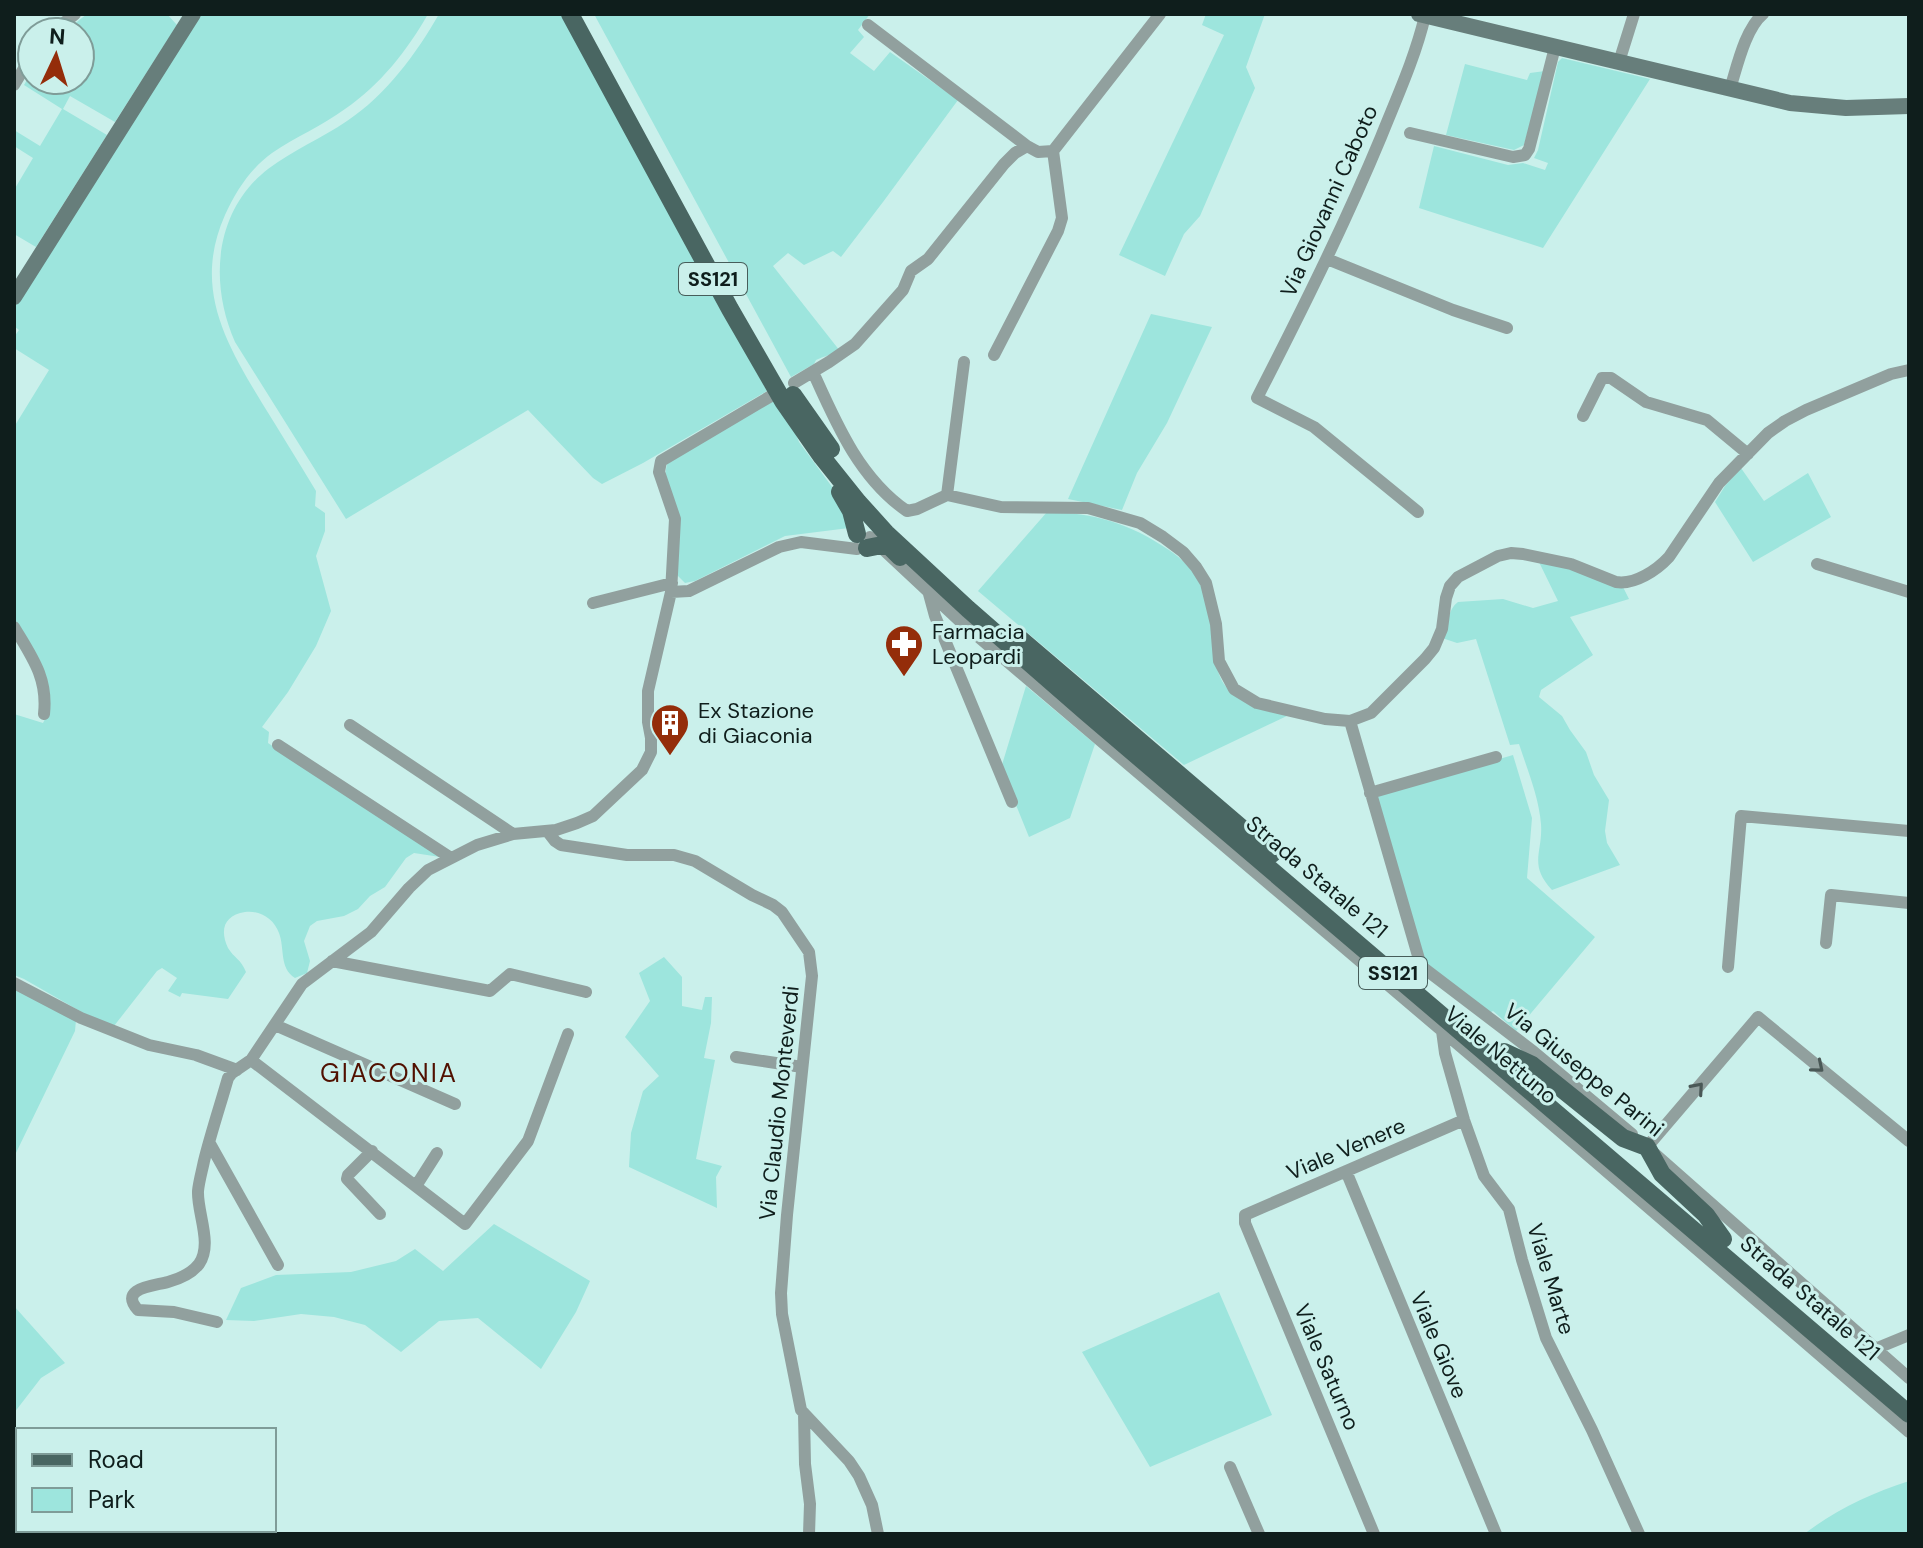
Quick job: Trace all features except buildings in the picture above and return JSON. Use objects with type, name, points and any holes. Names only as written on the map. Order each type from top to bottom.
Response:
[{"type":"main road","name":"SS121","points":[[570,14],[730,309],[801,429],[858,502],[874,538]]},
{"type":"main road","name":"SS121","points":[[583,14],[781,375],[831,449],[874,538]]},
{"type":"main road","points":[[801,429],[814,460],[874,538]]},
{"type":"main road","name":"Strada Statale 121","points":[[874,538],[968,609],[1909,1414]]},
{"type":"main road","name":"Strada Statale 121","points":[[874,538],[976,600],[1909,1398]]},
{"type":"main road","points":[[1504,1052],[1532,1065],[1623,1138],[1647,1147],[1662,1174],[1706,1215],[1723,1239]]},
{"type":"street","points":[[994,355],[1062,218],[1053,151],[1160,14]]},
{"type":"street","points":[[1619,62],[1634,14]]},
{"type":"street","points":[[1730,89],[1742,49],[1756,19],[1763,14]]},
{"type":"street","points":[[1422,15],[1790,103],[1909,106]]},
{"type":"street","name":"Via Giovanni Caboto","points":[[1418,512],[1314,427],[1257,398],[1327,259],[1366,172],[1418,47],[1422,15]]},
{"type":"street","points":[[14,297],[186,17]]},
{"type":"street","points":[[868,25],[1027,146],[1038,152],[1053,151]]},
{"type":"street","points":[[1410,133],[1513,157],[1525,155],[1555,47]]},
{"type":"street","points":[[794,383],[855,344],[903,290],[911,271],[928,259],[1004,164],[1027,146]]},
{"type":"street","points":[[1327,259],[1453,310],[1507,328]]},
{"type":"street","points":[[947,495],[964,362]]},
{"type":"street","points":[[593,603],[672,588],[689,591],[779,547],[801,542],[874,538],[917,509],[947,495],[1001,507],[1088,508],[1140,523],[1183,552],[1196,567],[1206,583],[1216,624],[1219,661],[1226,678],[1245,698],[1325,719],[1350,721],[1371,713],[1434,648],[1442,629],[1450,586],[1458,577],[1498,556],[1511,553],[1571,564],[1616,582],[1633,581],[1669,557],[1719,483],[1768,433],[1806,410],[1891,374],[1909,370]]},
{"type":"street","name":"Viale Nettuno","points":[[813,372],[850,449],[889,497],[874,538],[929,594],[1909,1432]]},
{"type":"street","points":[[1583,416],[1602,378],[1611,378],[1646,402],[1707,420],[1748,454]]},
{"type":"street","points":[[217,1322],[174,1312],[138,1310],[132,1299],[142,1287],[170,1282],[189,1273],[200,1262],[204,1239],[198,1192],[228,1078],[251,1060],[302,984],[371,932],[428,870],[477,845],[513,834],[548,832],[593,816],[642,770],[650,756],[648,691],[672,588],[675,519],[659,472],[661,461],[771,396]]},
{"type":"street","points":[[1817,564],[1909,592]]},
{"type":"street","points":[[929,594],[935,616],[1012,802]]},
{"type":"street","points":[[14,627],[42,677],[44,714]]},
{"type":"street","name":"Via Giuseppe Parini","points":[[1350,721],[1421,966],[1534,1052],[1647,1147],[1909,1378]]},
{"type":"street","points":[[350,725],[513,834]]},
{"type":"street","points":[[278,745],[451,858]]},
{"type":"street","points":[[1370,793],[1496,757]]},
{"type":"street","points":[[1728,967],[1741,816],[1909,831]]},
{"type":"street","name":"Via Claudio Monteverdi","points":[[548,832],[561,845],[627,855],[674,855],[695,861],[782,912],[809,952],[812,976],[781,1293],[782,1314],[801,1410],[859,1476],[872,1505],[878,1534]]},
{"type":"street","points":[[1826,943],[1831,895],[1909,903]]},
{"type":"street","points":[[332,961],[490,991],[510,974],[586,992]]},
{"type":"street","points":[[14,983],[81,1018],[149,1045],[196,1055],[237,1070]]},
{"type":"street","points":[[1647,1147],[1758,1017],[1909,1141]]},
{"type":"street","points":[[275,1025],[455,1104]]},
{"type":"street","name":"Viale Marte","points":[[1442,1031],[1464,1120],[1484,1176],[1509,1209],[1546,1338],[1639,1534]]},
{"type":"street","points":[[251,1060],[465,1224],[528,1141],[568,1034]]},
{"type":"street","points":[[736,1057],[802,1067]]},
{"type":"street","name":"Viale Venere","points":[[1245,1215],[1464,1120]]},
{"type":"street","points":[[209,1142],[278,1265]]},
{"type":"street","points":[[372,1151],[347,1179],[380,1214]]},
{"type":"street","points":[[416,1186],[437,1153]]},
{"type":"street","name":"Viale Giove","points":[[1346,1171],[1496,1534]]},
{"type":"street","name":"Viale Saturno","points":[[1245,1215],[1245,1223],[1374,1534]]},
{"type":"street","points":[[1875,1349],[1909,1335]]},
{"type":"street","points":[[804,1413],[809,1534]]},
{"type":"street","points":[[1230,1467],[1259,1534]]},
{"type":"green space","points":[[167,14],[177,25],[115,122],[70,96],[96,96],[96,16],[84,16]]},
{"type":"green space","points":[[200,14],[428,14],[402,54],[358,100],[272,153],[250,173],[225,215],[212,266],[218,313],[236,358],[316,491],[315,506],[325,513],[325,531],[316,556],[331,611],[316,646],[262,727],[269,732],[268,743],[440,857],[414,853],[406,858],[385,887],[370,896],[358,909],[310,926],[304,941],[310,961],[307,973],[295,978],[287,969],[279,933],[270,920],[251,912],[233,916],[224,929],[225,941],[246,972],[228,999],[182,993],[180,997],[168,991],[177,978],[162,968],[114,1026],[85,1014],[14,975],[14,714],[43,723],[46,717],[29,641],[14,618],[14,427],[49,370],[14,348],[14,337],[19,330],[14,326],[14,308]]},
{"type":"green space","points":[[439,14],[562,14],[767,391],[602,484],[528,410],[346,519],[235,342],[222,296],[222,249],[236,205],[250,186],[278,162],[361,111],[410,58]]},
{"type":"green space","points":[[594,14],[870,14],[858,30],[864,37],[850,53],[874,71],[890,52],[958,100],[841,257],[833,251],[804,265],[788,253],[773,266],[840,351],[816,360],[791,377]]},
{"type":"green space","points":[[1206,14],[1265,14],[1246,67],[1255,88],[1200,216],[1184,234],[1165,276],[1119,255],[1224,35],[1202,25]]},
{"type":"green space","points":[[1562,58],[1650,79],[1543,248],[1419,208],[1434,146],[1508,165],[1523,163],[1545,170],[1548,163],[1534,158],[1558,62]]},
{"type":"green space","points":[[1465,64],[1527,80],[1530,73],[1545,71],[1524,145],[1514,150],[1446,135]]},
{"type":"green space","points":[[41,96],[70,96],[63,109],[107,135],[36,247],[14,234],[14,190],[33,158],[14,146],[14,130],[40,146],[62,109]]},
{"type":"green space","points":[[1151,314],[1212,327],[1167,423],[1137,473],[1122,510],[1068,499]]},
{"type":"green space","points":[[772,399],[838,495],[849,528],[785,536],[695,581],[685,583],[677,575],[665,475],[667,464]]},
{"type":"green space","points":[[1741,468],[1764,501],[1808,473],[1831,517],[1753,562],[1715,502]]},
{"type":"green space","points":[[1047,512],[1111,521],[1140,533],[1179,557],[1202,586],[1217,668],[1225,685],[1242,698],[1289,715],[1184,765],[978,591]]},
{"type":"green space","points":[[1538,560],[1623,587],[1629,599],[1570,617],[1593,655],[1541,690],[1539,697],[1562,716],[1586,752],[1594,775],[1609,800],[1605,831],[1607,843],[1620,865],[1552,890],[1538,865],[1541,824],[1532,783],[1519,744],[1510,745],[1476,639],[1457,643],[1442,638],[1450,614],[1458,602],[1503,599],[1533,608],[1558,601]]},
{"type":"green space","points":[[1026,686],[1095,744],[1070,818],[1029,837],[1001,768]]},
{"type":"green space","points":[[1513,755],[1532,818],[1527,878],[1595,937],[1516,1031],[1493,1011],[1489,1013],[1425,965],[1375,798],[1379,794]]},
{"type":"green space","points":[[664,957],[682,977],[682,1006],[702,1010],[705,997],[712,997],[704,1058],[715,1060],[696,1159],[722,1166],[716,1177],[717,1208],[629,1167],[631,1133],[643,1091],[659,1076],[625,1037],[650,1001],[639,973]]},
{"type":"green space","points":[[14,988],[76,1020],[75,1031],[14,1157]]},
{"type":"green space","points":[[494,1224],[590,1281],[576,1312],[541,1369],[478,1318],[439,1321],[401,1352],[365,1325],[334,1317],[301,1314],[254,1321],[226,1320],[241,1288],[276,1275],[351,1272],[396,1261],[415,1249],[443,1271]]},
{"type":"green space","points":[[1219,1292],[1272,1415],[1150,1467],[1082,1352]]},
{"type":"green space","points":[[14,1306],[65,1363],[41,1378],[14,1413]]},
{"type":"green space","points":[[1909,1481],[1909,1534],[1804,1534],[1854,1503]]},
{"type":"place","name":"Farmacia Leopardi","points":[[904,678]]},
{"type":"place","name":"Ex Stazione di Giaconia","points":[[670,757]]},
{"type":"district","name":"GIACONIA","points":[[389,1073]]}]
